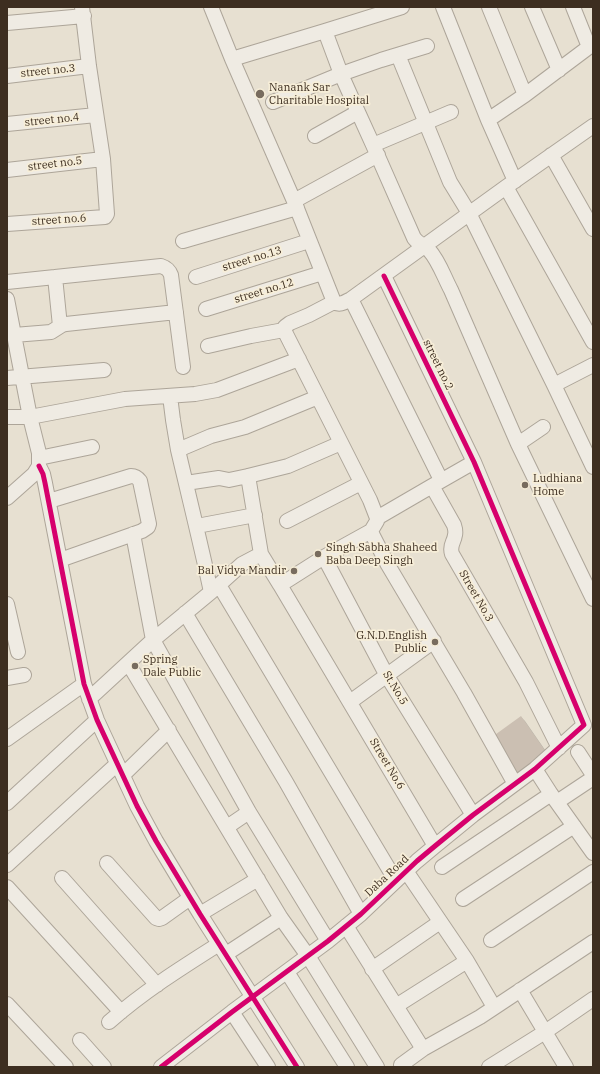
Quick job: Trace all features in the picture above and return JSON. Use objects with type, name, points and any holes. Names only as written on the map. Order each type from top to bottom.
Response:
[{"type":"street","points":[[211,7],[295,205],[322,274],[336,304],[340,304],[351,299],[469,213],[593,126]]},
{"type":"street","points":[[232,59],[402,7]]},
{"type":"street","points":[[443,7],[488,120],[511,184],[593,342]]},
{"type":"street","points":[[489,7],[525,95]]},
{"type":"street","points":[[532,7],[558,70]]},
{"type":"street","points":[[488,120],[525,95],[591,45],[573,7]]},
{"type":"street","points":[[7,23],[83,12],[89,66],[103,159]]},
{"type":"street","points":[[325,31],[341,74],[414,238],[433,256],[451,290],[518,444],[593,599]]},
{"type":"street","points":[[274,102],[341,74],[427,46]]},
{"type":"street","points":[[398,55],[450,182],[469,213],[593,467]]},
{"type":"street","name":"street no.3","points":[[7,76],[89,66]]},
{"type":"street","points":[[315,136],[358,112]]},
{"type":"street","points":[[182,241],[295,205],[376,150],[425,123],[452,112]]},
{"type":"street","name":"street no.4","points":[[7,124],[96,115]]},
{"type":"street","points":[[551,155],[593,229]]},
{"type":"street","name":"street no.5","points":[[7,170],[103,159]]},
{"type":"street","name":"street no.6","points":[[7,224],[107,216],[108,212],[103,159]]},
{"type":"street","name":"street no.13","points":[[196,277],[309,241]]},
{"type":"street","points":[[7,282],[161,266],[166,267],[172,275],[183,367]]},
{"type":"street","name":"street no.12","points":[[206,309],[322,274]]},
{"type":"street","name":"street no.2","points":[[384,276],[474,462],[589,722]]},
{"type":"street","points":[[55,277],[60,326]]},
{"type":"street","name":"Street No.3","points":[[351,299],[454,525],[456,531],[450,550],[526,682],[559,748]]},
{"type":"street","points":[[7,300],[14,335],[12,349],[22,377],[39,453],[39,462],[49,501],[84,684],[89,699],[120,770],[156,841],[190,898],[297,1067]]},
{"type":"street","points":[[208,346],[284,330],[284,328],[290,323],[334,302]]},
{"type":"street","points":[[14,335],[51,332],[66,324],[176,312]]},
{"type":"street","points":[[284,330],[370,500],[374,524],[373,536],[388,565],[464,693],[515,784]]},
{"type":"street","points":[[7,417],[30,417],[125,399],[195,394],[217,390],[299,359]]},
{"type":"street","points":[[554,385],[593,365]]},
{"type":"street","points":[[7,378],[104,370]]},
{"type":"street","points":[[170,396],[178,450],[197,526],[215,588],[401,876],[440,922],[467,961],[494,1007]]},
{"type":"street","points":[[178,450],[211,436],[245,427],[318,397]]},
{"type":"street","points":[[518,444],[543,427]]},
{"type":"street","points":[[186,483],[219,478],[229,480],[288,466],[341,443]]},
{"type":"street","points":[[39,462],[92,447]]},
{"type":"street","points":[[7,498],[34,474],[39,462]]},
{"type":"street","points":[[280,586],[436,483],[474,462]]},
{"type":"street","points":[[49,501],[135,476],[140,481],[150,524],[146,529],[60,560]]},
{"type":"street","points":[[89,699],[153,640],[242,564],[261,554],[248,476]]},
{"type":"street","points":[[287,521],[361,483]]},
{"type":"street","points":[[197,526],[255,516]]},
{"type":"street","points":[[133,534],[153,640],[250,812],[328,941]]},
{"type":"street","name":"Street No.6","points":[[261,554],[435,846]]},
{"type":"street","name":"St.No.5","points":[[324,557],[387,676],[473,815]]},
{"type":"street","points":[[7,604],[18,652]]},
{"type":"street","points":[[185,613],[286,782],[361,914]]},
{"type":"street","points":[[350,702],[434,642]]},
{"type":"street","points":[[128,663],[281,918],[308,956],[377,1067]]},
{"type":"street","points":[[7,678],[24,675]]},
{"type":"street","points":[[7,739],[84,684]]},
{"type":"street","points":[[7,803],[97,720]]},
{"type":"street","name":"Daba Road","points":[[161,1067],[328,941],[361,914],[435,846],[473,815],[535,769],[589,722]]},
{"type":"street","points":[[7,866],[169,730]]},
{"type":"street","points":[[578,752],[593,775]]},
{"type":"street","points":[[535,769],[592,851]]},
{"type":"street","points":[[442,867],[554,798],[593,778]]},
{"type":"street","points":[[226,826],[250,812]]},
{"type":"street","points":[[463,899],[574,826]]},
{"type":"street","points":[[107,863],[156,918],[162,918],[190,898]]},
{"type":"street","points":[[491,940],[593,872]]},
{"type":"street","points":[[62,878],[157,985]]},
{"type":"street","points":[[200,914],[258,879]]},
{"type":"street","points":[[7,887],[121,1012]]},
{"type":"street","points":[[109,1022],[178,970],[281,918]]},
{"type":"street","points":[[372,969],[440,922]]},
{"type":"street","points":[[346,926],[423,1049]]},
{"type":"street","points":[[401,1065],[423,1049],[480,1017],[593,942]]},
{"type":"street","points":[[396,1006],[467,961]]},
{"type":"street","points":[[287,972],[347,1067]]},
{"type":"street","points":[[520,990],[566,1067]]},
{"type":"street","points":[[489,1067],[545,1032],[593,999]]},
{"type":"street","points":[[7,1004],[66,1067]]},
{"type":"street","points":[[232,1012],[268,1067]]},
{"type":"street","points":[[80,1040],[104,1067]]},
{"type":"building","points":[[521,716],[548,755],[517,779],[492,737]]},
{"type":"cycle path","points":[[161,1067],[328,941],[361,914],[417,861],[473,815],[535,769],[584,725],[474,462],[384,276]]},
{"type":"cycle path","points":[[39,466],[45,483],[84,684],[97,720],[137,806],[156,841],[200,914],[297,1067]]},
{"type":"place","name":"Nanank Sar Charitable Hospital","points":[[260,94]]},
{"type":"place","name":"Ludhiana Home","points":[[525,485]]},
{"type":"place","name":"Singh Sabha Shaheed Baba Deep Singh","points":[[318,554]]},
{"type":"place","name":"Bal Vidya Mandir","points":[[294,571]]},
{"type":"place","name":"G.N.D.English Public","points":[[435,642]]},
{"type":"place","name":"Spring Dale Public","points":[[135,666]]}]
